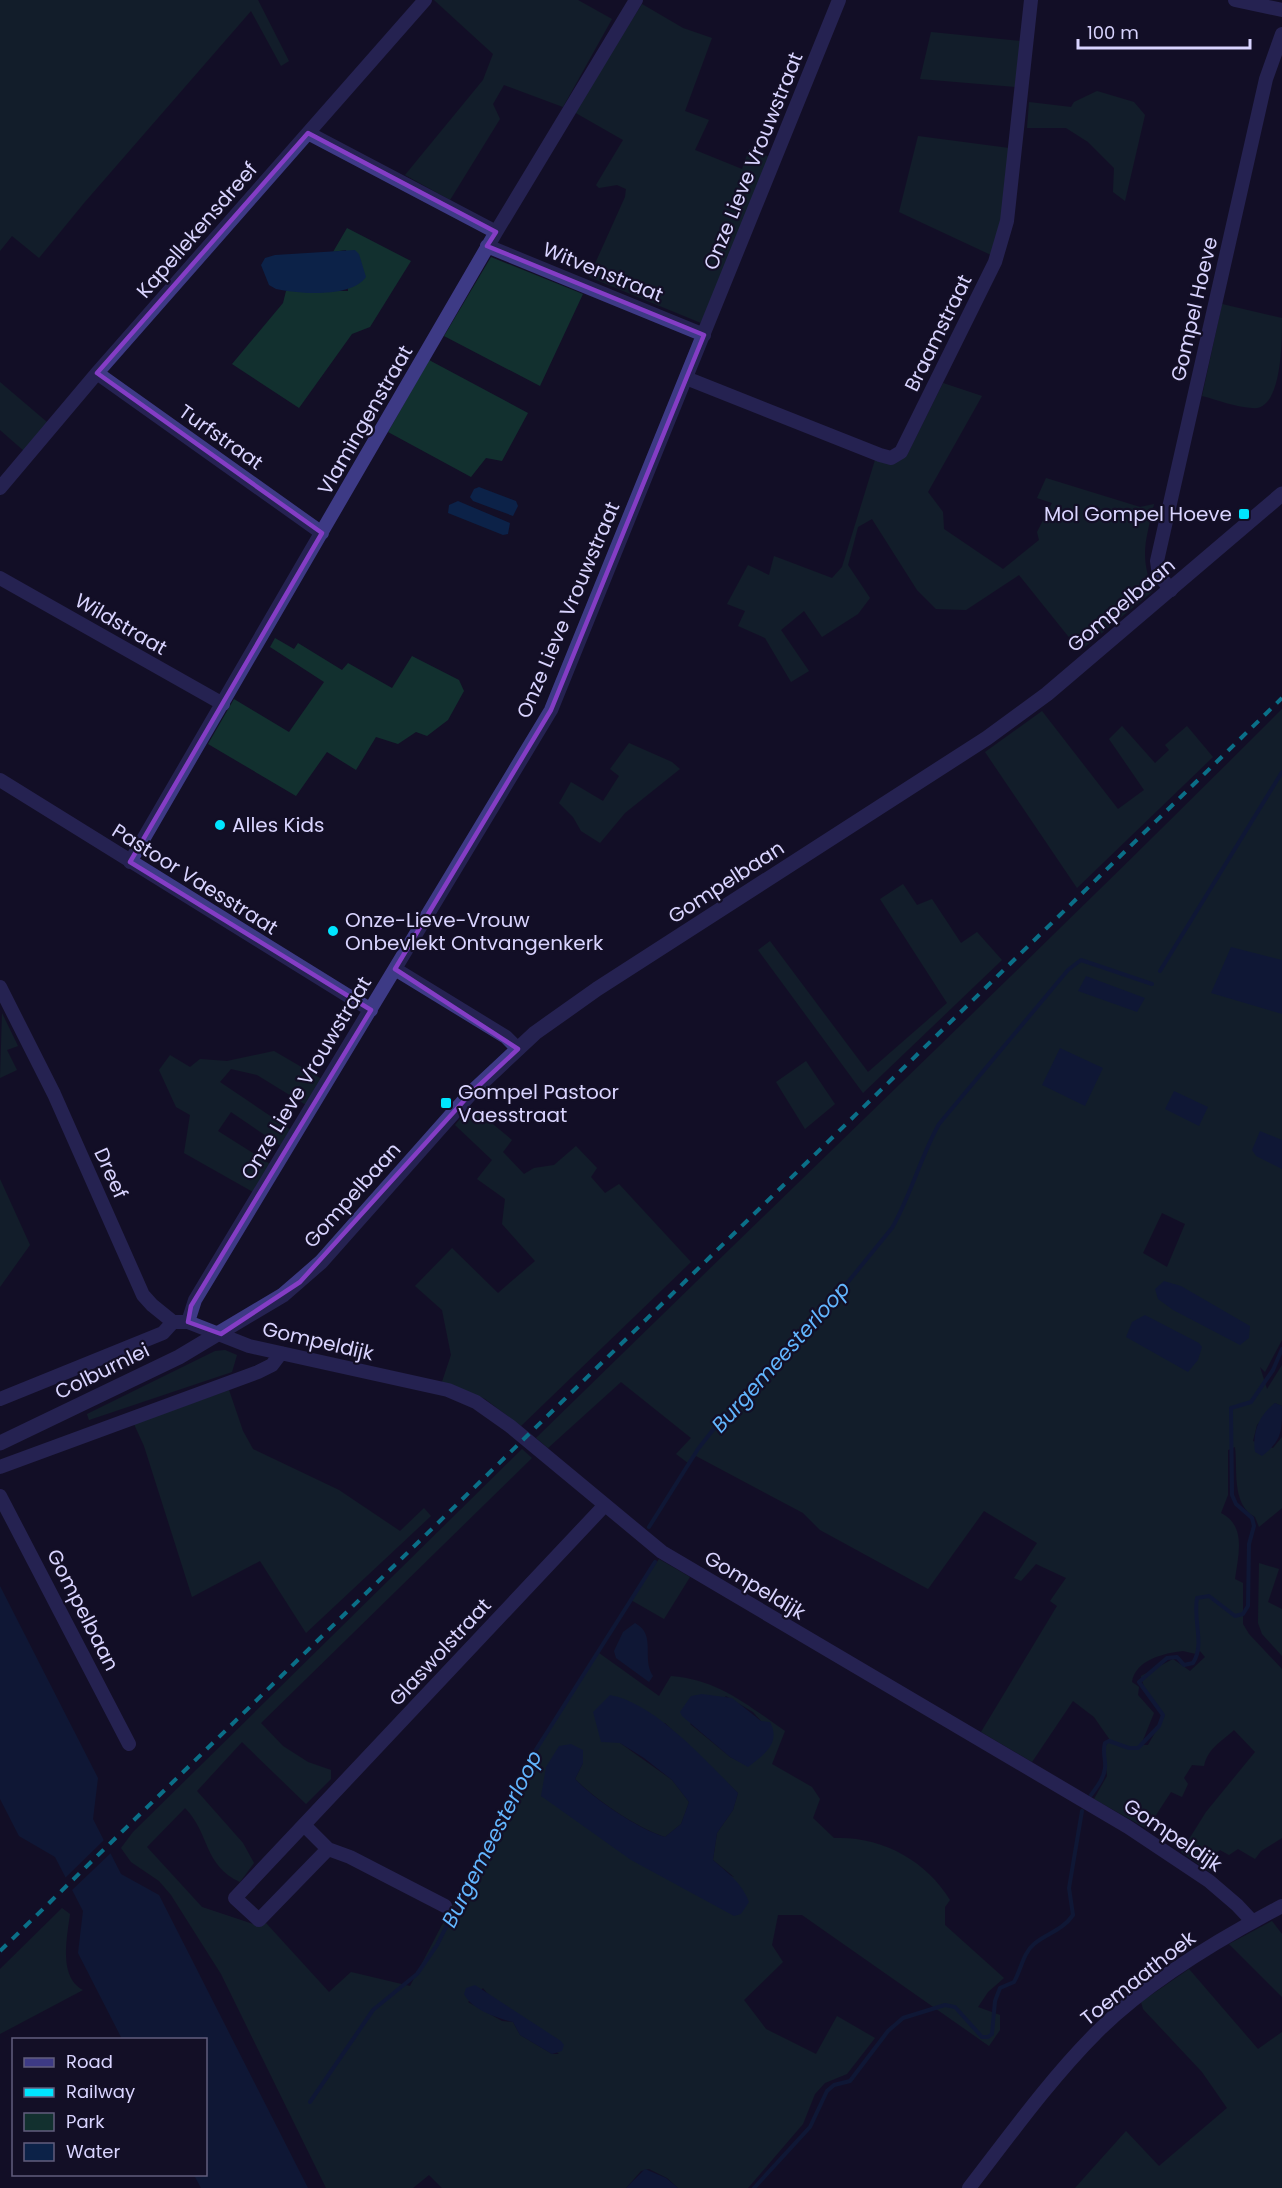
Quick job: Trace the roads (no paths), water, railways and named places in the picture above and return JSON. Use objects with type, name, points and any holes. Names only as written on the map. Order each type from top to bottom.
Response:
[{"type":"street","name":"Kapellekensdreef","points":[[0,488],[97,373],[426,0]]},
{"type":"street","name":"Vlamingenstraat","points":[[130,862],[496,232],[636,0]]},
{"type":"street","name":"Onze Lieve Vrouwstraat","points":[[188,1322],[195,1300],[551,710],[839,0]]},
{"type":"street","name":"Braamstraat","points":[[686,378],[880,455],[891,458],[901,452],[995,262],[1007,221],[1031,0]]},
{"type":"street","points":[[1235,0],[1282,10]]},
{"type":"street","name":"Gompel Hoeve","points":[[1171,590],[1159,575],[1157,561],[1266,79],[1282,34]]},
{"type":"street","points":[[308,133],[496,232]]},
{"type":"street","name":"Witvenstraat","points":[[488,246],[704,335]]},
{"type":"street","name":"Turfstraat","points":[[97,373],[322,533]]},
{"type":"street","name":"Gompelbaan","points":[[221,1334],[283,1295],[314,1268],[471,1093],[535,1033],[597,989],[987,738],[1047,694],[1282,494]]},
{"type":"street","name":"Wildstraat","points":[[0,578],[223,704]]},
{"type":"street","name":"Pastoor Vaesstraat","points":[[0,780],[371,1010]]},
{"type":"street","points":[[395,969],[506,1037],[518,1049]]},
{"type":"street","name":"Dreef","points":[[0,987],[54,1094],[143,1294],[152,1305],[173,1322]]},
{"type":"street","points":[[0,1400],[163,1333],[173,1322],[188,1322],[221,1334]]},
{"type":"street","name":"Gompeldijk","points":[[221,1334],[249,1346],[448,1390],[476,1402],[510,1426],[662,1552],[723,1590],[1101,1810],[1178,1858],[1237,1905],[1252,1922]]},
{"type":"street","name":"Colburnlei","points":[[0,1443],[221,1334]]},
{"type":"street","points":[[0,1467],[258,1372],[272,1365],[281,1353]]},
{"type":"street","name":"Gompelbaan","points":[[0,1497],[129,1744]]},
{"type":"street","name":"Glaswolstraat","points":[[328,1849],[259,1920],[235,1898],[604,1506]]},
{"type":"street","points":[[304,1825],[328,1849],[350,1857],[445,1906]]},
{"type":"street","name":"Toemaathoek","points":[[969,2188],[1046,2089],[1098,2031],[1190,1959],[1282,1906]]},
{"type":"water","points":[[355,250],[359,254],[366,277],[359,284],[337,291],[311,293],[276,289],[269,285],[261,265],[265,258],[275,255]]},
{"type":"water","points":[[479,487],[516,501],[518,506],[513,516],[473,501],[470,497],[474,489]]},
{"type":"water","points":[[458,501],[510,523],[508,534],[503,535],[448,513],[449,505]]},
{"type":"water","points":[[1231,947],[1282,960],[1282,1014],[1211,993]]},
{"type":"water","points":[[1086,976],[1145,998],[1137,1012],[1078,991]]},
{"type":"water","points":[[1060,1048],[1103,1068],[1085,1106],[1042,1085]]},
{"type":"water","points":[[1174,1091],[1208,1107],[1199,1126],[1165,1109]]},
{"type":"water","points":[[1260,1131],[1282,1140],[1282,1169],[1256,1156],[1252,1150]]},
{"type":"water","points":[[1164,1281],[1181,1286],[1250,1326],[1249,1338],[1240,1345],[1173,1310],[1158,1299],[1155,1289]]},
{"type":"water","points":[[1145,1315],[1199,1343],[1202,1347],[1198,1360],[1188,1372],[1126,1337],[1132,1322]]},
{"type":"water","points":[[1275,1403],[1282,1406],[1281,1429],[1274,1445],[1262,1456],[1255,1452],[1256,1431],[1265,1413]]},
{"type":"water","points":[[0,1586],[98,1778],[93,1819],[121,1874],[159,1895],[308,2188],[201,2188],[195,2176],[207,2176],[207,2038],[121,2038],[78,1953],[83,1911],[55,1857],[19,1836],[0,1799]]},
{"type":"water","points":[[635,1623],[642,1628],[647,1640],[648,1662],[653,1676],[649,1682],[616,1658],[614,1651],[623,1632]]},
{"type":"water","points":[[702,1694],[732,1698],[761,1721],[770,1722],[774,1736],[770,1748],[748,1767],[730,1757],[680,1712],[691,1696]]},
{"type":"water","points":[[610,1695],[627,1700],[662,1721],[738,1793],[733,1810],[717,1833],[713,1860],[743,1889],[749,1902],[741,1914],[734,1916],[631,1860],[541,1796],[546,1767],[559,1746],[571,1744],[583,1750],[583,1763],[575,1779],[605,1804],[642,1827],[665,1837],[681,1824],[689,1802],[672,1780],[620,1743],[601,1742],[593,1712]]},
{"type":"water","points":[[475,1985],[561,2041],[564,2045],[562,2051],[552,2054],[520,2035],[513,2022],[493,2016],[473,2005],[464,1994],[466,1988]]},
{"type":"water","points":[[645,2169],[666,2178],[678,2188],[626,2188]]},
{"type":"waterway","name":"Burgemeesterloop","points":[[1160,971],[1282,772]]},
{"type":"waterway","name":"Burgemeesterloop","points":[[649,1527],[698,1449],[720,1421],[748,1397],[765,1376],[791,1352],[892,1228],[939,1124],[1068,970],[1081,960],[1152,984]]},
{"type":"waterway","points":[[1091,1795],[1104,1772],[1105,1743],[1109,1741],[1129,1748],[1138,1748],[1159,1726],[1163,1715],[1139,1682],[1167,1658],[1177,1657],[1184,1665],[1193,1663],[1198,1648],[1197,1598],[1209,1596],[1235,1616],[1243,1614],[1248,1606],[1249,1544],[1254,1526],[1252,1518],[1236,1504],[1232,1495],[1231,1408],[1251,1402],[1273,1370],[1282,1349]]},
{"type":"waterway","name":"Burgemeesterloop","points":[[310,2102],[373,2010],[417,1974],[437,1945],[532,1756],[655,1562]]},
{"type":"waterway","points":[[754,2188],[810,2127],[827,2091],[834,2085],[850,2081],[888,2031],[903,2018],[945,2005],[955,2007],[982,2037],[992,2034],[995,2001],[1000,1988],[1014,1982],[1030,1948],[1064,1925],[1073,1915],[1069,1888],[1082,1811]]},
{"type":"railway","points":[[0,1951],[1282,698]]},
{"type":"place","name":"Mol Gompel Hoeve","points":[[1244,514]]},
{"type":"place","name":"Alles Kids","points":[[220,825]]},
{"type":"place","name":"Onze-Lieve-Vrouw Onbevlekt Ontvangenkerk","points":[[333,931]]},
{"type":"place","name":"Gompel Pastoor Vaesstraat","points":[[446,1103]]}]
